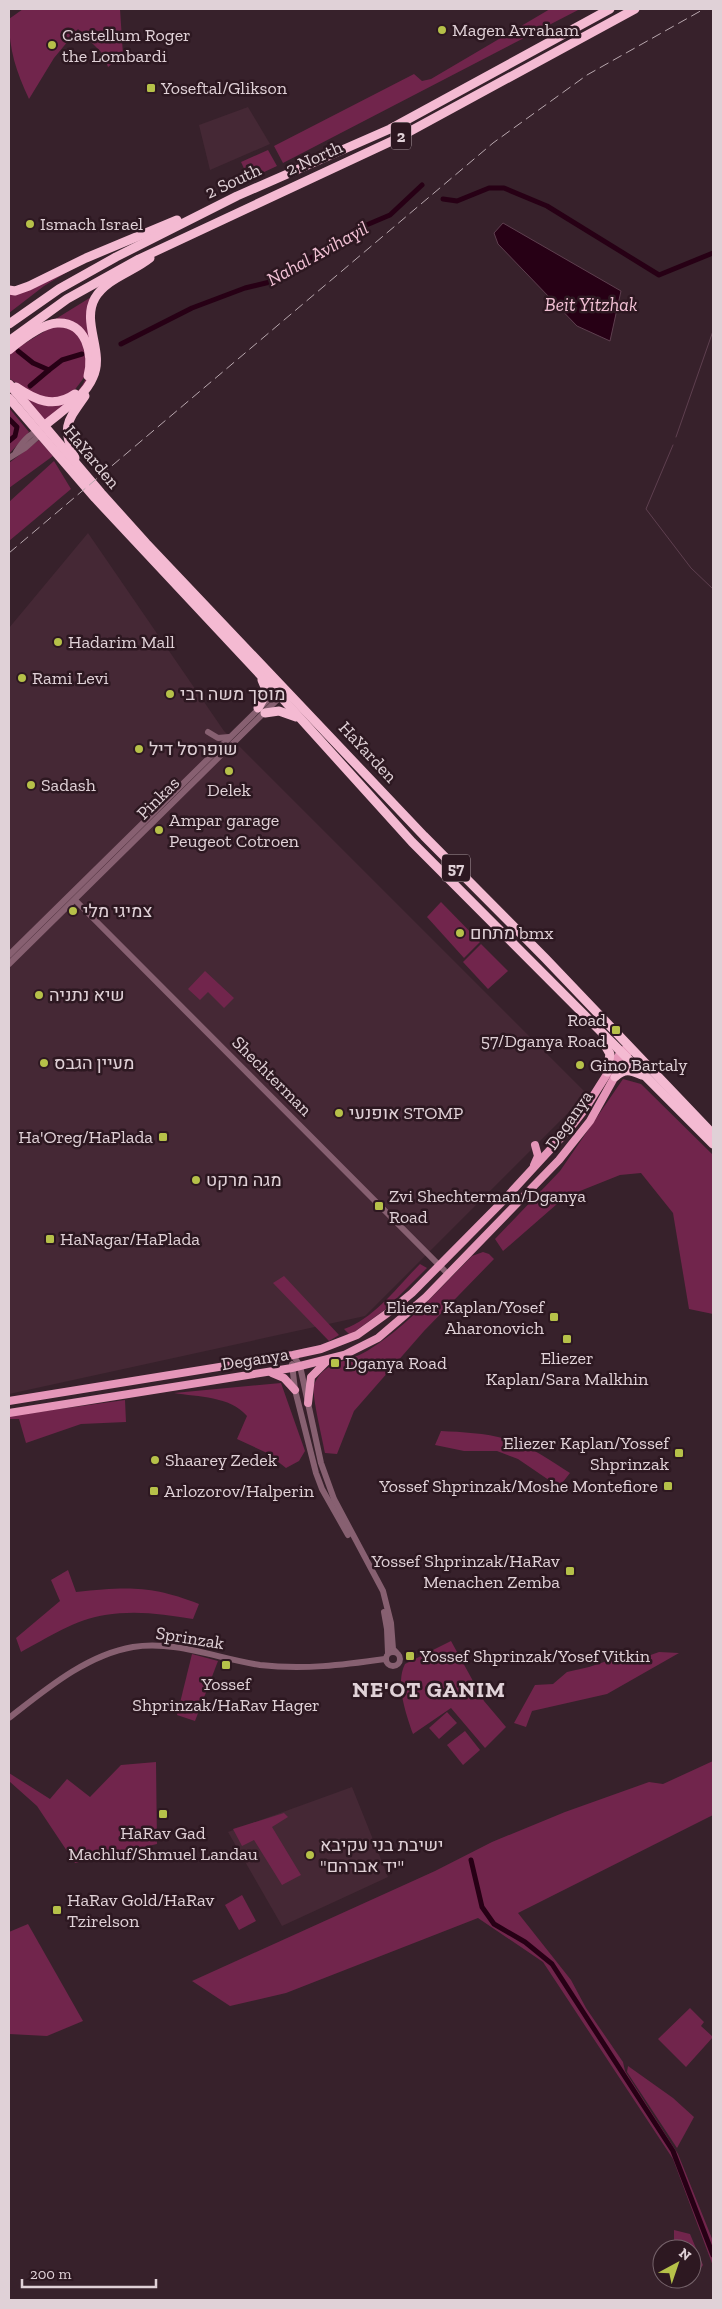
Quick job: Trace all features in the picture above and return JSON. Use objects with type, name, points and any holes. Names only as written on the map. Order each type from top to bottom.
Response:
[{"type":"highway","name":"2 South","points":[[9,324],[59,289],[116,257],[237,196],[390,129],[610,9]]},
{"type":"highway","name":"2 North","points":[[9,341],[67,299],[139,259],[247,206],[394,140],[635,9]]},
{"type":"highway","points":[[9,290],[19,290],[86,258],[237,196]]},
{"type":"highway","points":[[81,474],[68,442],[66,429],[69,420],[91,385],[96,368],[97,354],[91,321],[92,306],[95,298],[110,282],[142,264],[160,250]]},
{"type":"highway","points":[[9,350],[49,325],[64,324],[82,335],[89,347],[91,360],[86,381],[75,394],[65,400],[51,402],[36,400],[9,384]]},
{"type":"highway","points":[[9,398],[25,418],[36,424],[41,431],[90,384],[96,368]]},
{"type":"highway","name":"HaYarden","points":[[9,384],[41,431],[81,474]]},
{"type":"highway","name":"HaYarden","points":[[41,431],[57,441],[98,496],[256,672],[280,692],[302,720],[412,842],[713,1144]]},
{"type":"highway","name":"HaYarden","points":[[98,496],[280,692],[424,836],[713,1134]]},
{"type":"highway","points":[[256,672],[267,690],[262,710],[279,711],[291,714],[302,720]]},
{"type":"highway","points":[[582,1014],[608,1047],[611,1074],[627,1070],[650,1079]]},
{"type":"main road","name":"Deganya","points":[[9,1401],[293,1355],[321,1349],[357,1335],[389,1312],[439,1265],[531,1171],[582,1114],[630,1047]]},
{"type":"main road","name":"Deganya","points":[[9,1413],[296,1367],[329,1360],[359,1349],[378,1338],[426,1297],[559,1160],[590,1122],[611,1074]]},
{"type":"main road","points":[[531,1171],[538,1156],[535,1145]]},
{"type":"main road","points":[[308,1403],[311,1378],[329,1360]]},
{"type":"main road","points":[[267,1372],[284,1378],[295,1390]]},
{"type":"street","points":[[9,458],[21,444],[41,431]]},
{"type":"street","name":"Pinkas","points":[[9,964],[75,900],[280,692]]},
{"type":"street","name":"Pinkas","points":[[9,955],[229,737],[262,710]]},
{"type":"street","points":[[208,732],[218,738],[229,737]]},
{"type":"street","name":"Shechterman","points":[[75,900],[448,1274]]},
{"type":"street","points":[[293,1355],[308,1403],[321,1463],[334,1499],[383,1591],[391,1623],[394,1649],[400,1657],[398,1664],[390,1666],[387,1656],[388,1629],[380,1593],[322,1489],[295,1390],[296,1367]]},
{"type":"street","name":"Sprinzak","points":[[9,1718],[60,1679],[107,1655],[132,1647],[162,1646],[261,1665],[296,1668],[326,1668],[387,1656]]},
{"type":"street","points":[[387,1656],[396,1652]]},
{"type":"shaded area","points":[[23,9],[120,9],[123,55],[108,67],[103,54],[78,29],[54,58],[29,99],[14,60],[9,30],[9,19]]},
{"type":"shaded area","points":[[550,9],[580,9],[283,163],[274,146],[414,74],[422,81],[431,79]]},
{"type":"shaded area","points":[[248,107],[270,144],[210,170],[199,125]]},
{"type":"shaded area","points":[[268,150],[277,166],[249,179],[241,162]]},
{"type":"shaded area","points":[[87,260],[44,286],[9,313],[9,292]]},
{"type":"shaded area","points":[[96,294],[89,383],[44,423],[17,390],[30,398],[71,398],[78,391],[86,378],[88,365],[87,340],[54,320]]},
{"type":"shaded area","points":[[63,326],[75,332],[87,348],[86,375],[73,392],[51,400],[25,390],[9,378],[9,353],[50,328]]},
{"type":"shaded area","points":[[9,408],[29,432],[9,454]]},
{"type":"shaded area","points":[[39,440],[53,456],[9,488],[9,463]]},
{"type":"shaded area","points":[[54,461],[71,489],[9,541],[9,502]]},
{"type":"shaded area","points":[[88,533],[224,731],[587,1094],[365,1316],[9,1394],[9,628]]},
{"type":"shaded area","points":[[441,902],[480,942],[464,958],[427,917]]},
{"type":"shaded area","points":[[481,944],[508,971],[488,989],[463,962]]},
{"type":"shaded area","points":[[205,971],[234,998],[224,1008],[208,992],[200,1000],[188,989]]},
{"type":"shaded area","points":[[623,1079],[641,1084],[713,1155],[713,1314],[689,1309],[673,1213],[641,1173],[620,1175],[565,1197],[503,1251],[495,1239],[560,1171]]},
{"type":"shaded area","points":[[483,1252],[489,1254],[494,1259],[424,1331],[354,1411],[337,1454],[325,1453],[314,1397],[314,1385],[318,1377],[329,1367],[367,1351],[396,1331],[472,1256]]},
{"type":"shaded area","points":[[420,1264],[427,1268],[387,1308],[350,1335],[344,1329],[355,1324],[376,1309]]},
{"type":"shaded area","points":[[284,1276],[339,1335],[329,1341],[273,1283]]},
{"type":"shaded area","points":[[281,1383],[305,1451],[299,1461],[286,1468],[267,1453],[237,1439],[247,1416],[240,1409],[213,1398],[174,1393]]},
{"type":"shaded area","points":[[125,1400],[126,1422],[81,1424],[26,1443],[19,1419],[9,1419],[9,1416]]},
{"type":"shaded area","points":[[441,1431],[482,1434],[515,1442],[540,1454],[570,1473],[559,1487],[518,1459],[497,1451],[464,1451],[435,1445]]},
{"type":"shaded area","points":[[68,1570],[76,1592],[138,1589],[166,1593],[199,1604],[193,1619],[138,1613],[94,1617],[62,1630],[21,1652],[16,1638],[60,1601],[51,1580]]},
{"type":"shaded area","points":[[451,1641],[484,1701],[506,1727],[485,1748],[451,1708],[413,1734],[407,1717],[401,1689],[402,1672],[405,1664]]},
{"type":"shaded area","points":[[659,1652],[679,1653],[607,1694],[532,1711],[526,1727],[514,1723],[535,1685],[553,1684],[567,1672],[613,1659],[631,1662]]},
{"type":"shaded area","points":[[192,1654],[218,1661],[195,1721],[177,1715]]},
{"type":"shaded area","points":[[447,1712],[457,1723],[439,1739],[429,1728]]},
{"type":"shaded area","points":[[465,1731],[480,1750],[463,1765],[447,1745]]},
{"type":"shaded area","points":[[713,1761],[713,1815],[518,1913],[571,1980],[586,2008],[623,2062],[625,2071],[678,2154],[713,2241],[713,2266],[673,2159],[543,1962],[478,1918],[286,1993],[230,2006],[192,1981],[435,1871],[492,1842],[565,1812],[649,1782],[663,1784]]},
{"type":"shaded area","points":[[156,1762],[157,1844],[75,1863],[37,1806],[9,1781],[9,1773],[50,1799],[67,1779],[90,1797],[121,1765]]},
{"type":"shaded area","name":"ישיבת בני עקיבא \"יד אברהם\"","points":[[352,1787],[388,1877],[282,1926],[228,1832]]},
{"type":"shaded area","points":[[284,1813],[288,1817],[272,1827],[301,1875],[282,1885],[254,1840],[242,1846],[233,1829]]},
{"type":"shaded area","points":[[242,1895],[256,1921],[239,1930],[225,1905]]},
{"type":"shaded area","points":[[28,1924],[83,2021],[47,2036],[9,2034],[9,1932]]},
{"type":"shaded area","points":[[690,2008],[704,2022],[701,2026],[713,2037],[686,2067],[658,2039]]},
{"type":"shaded area","points":[[628,2066],[673,2098],[694,2117],[677,2148],[627,2072]]},
{"type":"shaded area","points":[[674,2230],[690,2234],[692,2239],[674,2239]]},
{"type":"water","name":"Beit Yitzhak","points":[[503,223],[621,291],[610,341],[577,326],[498,244],[494,233]]},
{"type":"waterway","name":"Nahal Avihayil","points":[[121,344],[192,308],[245,288],[274,281],[357,229],[390,215],[422,185]]},
{"type":"waterway","name":"Nahal Avihayil","points":[[443,199],[457,201],[489,188],[504,188],[547,206],[659,275],[713,253]]},
{"type":"waterway","points":[[676,437],[713,331]]},
{"type":"waterway","points":[[18,351],[33,363],[49,370],[62,360],[82,354]]},
{"type":"waterway","points":[[30,386],[49,370]]},
{"type":"waterway","points":[[9,419],[17,427],[15,436],[9,441]]},
{"type":"waterway","points":[[673,445],[646,509],[691,568],[713,589]]},
{"type":"waterway","points":[[471,1860],[482,1907],[494,1924],[525,1942],[552,1964],[673,2151],[713,2255]]},
{"type":"railway","points":[[9,553],[493,143],[587,75],[704,9]]},
{"type":"place","name":"Magen Avraham","points":[[442,30]]},
{"type":"place","name":"Castellum Roger the Lombardi","points":[[52,45]]},
{"type":"place","name":"Yoseftal/Glikson","points":[[151,88]]},
{"type":"place","name":"Ismach Israel","points":[[30,224]]},
{"type":"place","name":"Hadarim Mall","points":[[58,642]]},
{"type":"place","name":"Rami Levi","points":[[22,678]]},
{"type":"place","name":"מוסך משה רבי","points":[[170,694]]},
{"type":"place","name":"שופרסל דיל","points":[[139,749]]},
{"type":"place","name":"Delek","points":[[229,771]]},
{"type":"place","name":"Sadash","points":[[31,785]]},
{"type":"place","name":"Ampar garage Peugeot Cotroen","points":[[159,830]]},
{"type":"place","name":"צמיגי מלי","points":[[73,911]]},
{"type":"place","name":"מתחם bmx","points":[[460,933]]},
{"type":"place","name":"שיא נתניה","points":[[39,995]]},
{"type":"place","name":"Road 57/Dganya Road","points":[[616,1030]]},
{"type":"place","name":"מעיין הגבס","points":[[44,1063]]},
{"type":"place","name":"Gino Bartaly","points":[[580,1065]]},
{"type":"place","name":"אופנעי STOMP","points":[[339,1113]]},
{"type":"place","name":"Ha'Oreg/HaPlada","points":[[163,1137]]},
{"type":"place","name":"מגה מרקט","points":[[196,1180]]},
{"type":"place","name":"Zvi Shechterman/Dganya Road","points":[[379,1206]]},
{"type":"place","name":"HaNagar/HaPlada","points":[[50,1239]]},
{"type":"place","name":"Eliezer Kaplan/Yosef Aharonovich","points":[[554,1317]]},
{"type":"place","name":"Eliezer Kaplan/Sara Malkhin","points":[[567,1339]]},
{"type":"place","name":"Dganya Road","points":[[335,1363]]},
{"type":"place","name":"Eliezer Kaplan/Yossef Shprinzak","points":[[679,1453]]},
{"type":"place","name":"Shaarey Zedek","points":[[155,1460]]},
{"type":"place","name":"Yossef Shprinzak/Moshe Montefiore","points":[[668,1486]]},
{"type":"place","name":"Arlozorov/Halperin","points":[[154,1491]]},
{"type":"place","name":"Yossef Shprinzak/HaRav Menachen Zemba","points":[[570,1571]]},
{"type":"place","name":"Yossef Shprinzak/Yosef Vitkin","points":[[410,1656]]},
{"type":"place","name":"Yossef Shprinzak/HaRav Hager","points":[[226,1665]]},
{"type":"place","name":"HaRav Gad Machluf/Shmuel Landau","points":[[163,1814]]},
{"type":"place","name":"ישיבת בני עקיבא \"יד אברהם\"","points":[[310,1855]]},
{"type":"place","name":"HaRav Gold/HaRav Tzirelson","points":[[57,1910]]},
{"type":"district","name":"NE'OT GANIM","points":[[429,1689]]}]
